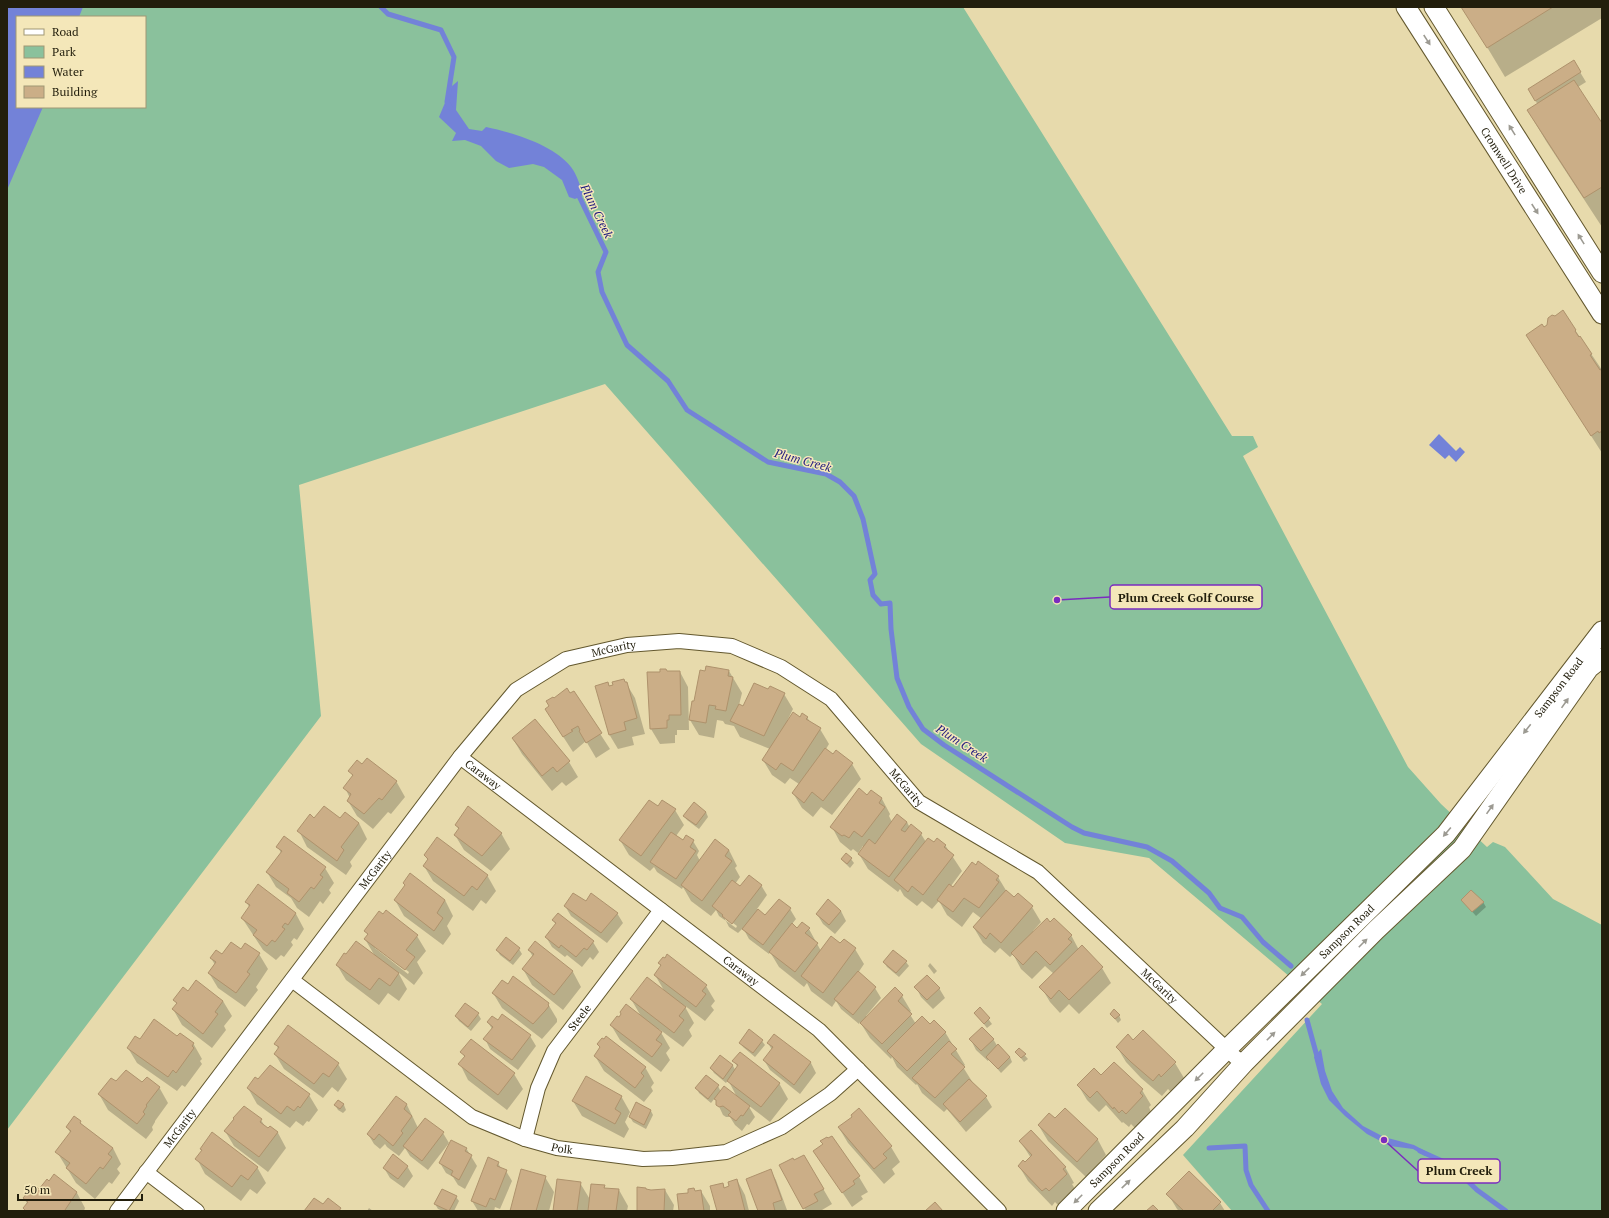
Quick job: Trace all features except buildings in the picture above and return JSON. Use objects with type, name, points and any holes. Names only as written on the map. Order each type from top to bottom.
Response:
[{"type":"street","name":"Cromwell Drive","points":[[1406,7],[1602,314]]},
{"type":"street","name":"Cromwell Drive","points":[[1434,7],[1602,272]]},
{"type":"street","name":"Sampson Road","points":[[1066,1211],[1227,1049],[1446,834],[1602,631]]},
{"type":"street","name":"McGarity","points":[[117,1211],[460,757],[516,690],[566,659],[634,644],[679,641],[732,646],[781,667],[831,699],[919,802],[1038,872],[1227,1049],[1244,1063]]},
{"type":"street","name":"Sampson Road","points":[[1098,1211],[1185,1128],[1244,1063],[1376,930],[1462,848],[1589,668],[1602,658]]},
{"type":"street","name":"Caraway","points":[[460,757],[818,1030],[1000,1211]]},
{"type":"street","name":"Steele","points":[[525,1139],[538,1088],[554,1051],[661,910]]},
{"type":"street","name":"Polk","points":[[292,980],[472,1117],[525,1139],[557,1148],[643,1159],[672,1158],[726,1152],[782,1127],[830,1094],[858,1069]]},
{"type":"street","points":[[146,1172],[197,1211]]},
{"type":"green space","points":[[7,7],[963,7],[1232,436],[1253,436],[1258,447],[1243,456],[1408,767],[1441,804],[1487,847],[1493,842],[1505,847],[1553,899],[1602,925],[1602,1211],[1232,1211],[1183,1155],[1322,1004],[1149,858],[1065,843],[921,744],[605,384],[299,485],[321,716],[7,1130]]},
{"type":"water","points":[[7,7],[83,7],[79,16],[16,16],[16,108],[43,108],[7,190]]},
{"type":"water","points":[[458,81],[456,110],[469,129],[482,131],[486,127],[508,132],[544,146],[564,159],[571,167],[578,180],[583,195],[575,199],[569,197],[562,180],[544,167],[533,164],[509,168],[496,161],[481,146],[465,140],[452,141],[456,133],[439,117],[452,86]]},
{"type":"water","points":[[1439,434],[1456,451],[1460,447],[1465,452],[1456,462],[1449,455],[1445,459],[1429,445]]},
{"type":"water","points":[[1321,1049],[1325,1071],[1332,1091],[1343,1108],[1363,1126],[1384,1137],[1414,1145],[1427,1152],[1425,1156],[1413,1149],[1390,1146],[1367,1134],[1345,1116],[1329,1100],[1321,1084],[1314,1057]]},
{"type":"waterway","name":"Plum Creek","points":[[381,7],[388,14],[441,30],[454,57],[447,102],[450,108]]},
{"type":"waterway","name":"Plum Creek","points":[[577,192],[606,252],[598,272],[602,292],[627,345],[668,381],[687,410],[768,462],[826,474],[840,482],[854,496],[863,519],[875,574],[870,580],[873,595],[881,604],[890,603],[891,629],[897,678],[909,707],[923,729],[944,745],[1072,827],[1084,833],[1147,847],[1172,861],[1209,893],[1220,908],[1242,917],[1263,942],[1291,966]]},
{"type":"waterway","name":"Plum Creek","points":[[1307,1020],[1318,1060]]},
{"type":"waterway","points":[[1209,1148],[1245,1146],[1246,1170],[1251,1185],[1268,1211]]},
{"type":"waterway","name":"Plum Creek","points":[[1420,1151],[1451,1165],[1477,1190],[1506,1211]]},
{"type":"place","name":"Plum Creek Golf Course","points":[[1057,600]]},
{"type":"place","name":"Plum Creek","points":[[1384,1140]]}]
